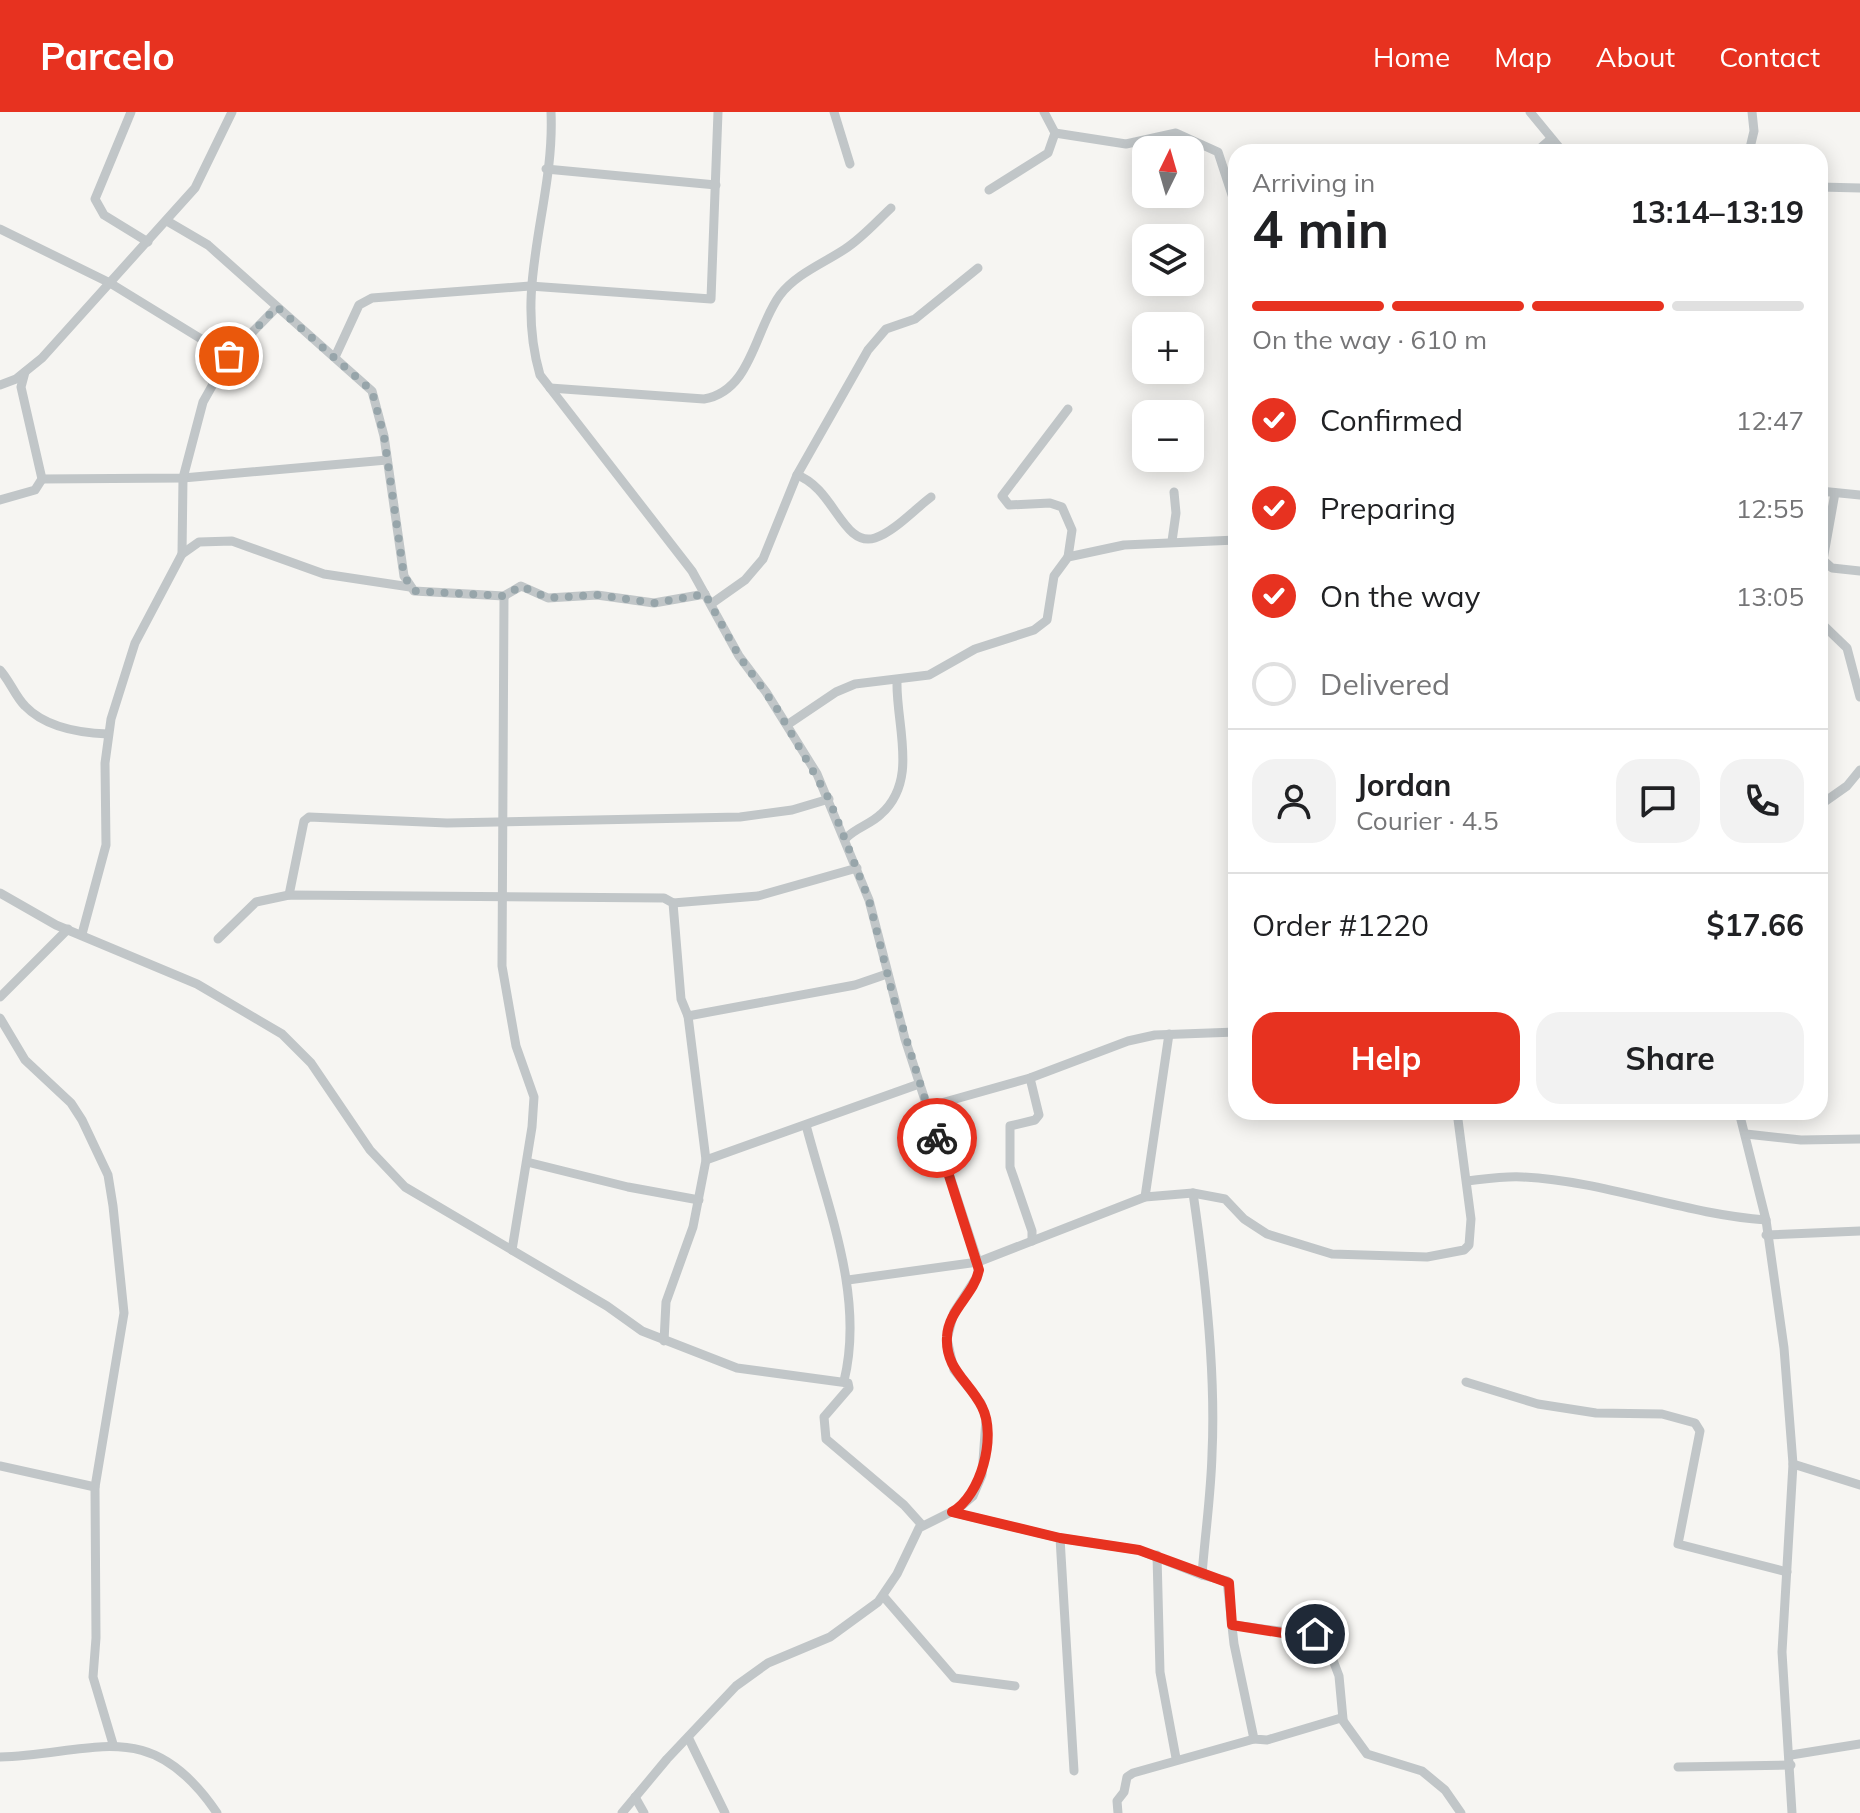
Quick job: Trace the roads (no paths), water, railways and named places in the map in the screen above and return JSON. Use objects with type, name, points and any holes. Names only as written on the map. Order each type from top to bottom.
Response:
[{"type":"street","points":[[131,112],[95,199],[104,215],[148,242]]},
{"type":"street","points":[[0,385],[25,372],[167,221],[195,188],[232,112]]},
{"type":"street","points":[[551,112],[530,286],[532,347],[540,375],[679,552],[739,656],[787,725],[829,799],[857,868],[919,1084],[978,1262],[978,1275],[954,1312],[947,1339],[954,1370],[981,1403],[986,1419],[982,1475],[973,1496],[952,1512],[922,1525],[884,1597],[830,1637],[776,1659],[747,1676],[708,1713],[689,1739],[622,1813]]},
{"type":"street","points":[[335,357],[359,305],[372,298],[530,286],[711,299],[718,112]]},
{"type":"street","points":[[834,112],[850,164]]},
{"type":"street","points":[[989,190],[1048,153],[1055,133],[1044,112]]},
{"type":"street","points":[[1530,112],[1556,144]]},
{"type":"street","points":[[1751,144],[1754,131],[1752,112]]},
{"type":"street","points":[[1055,133],[1126,144],[1183,134],[1218,152],[1228,183]]},
{"type":"street","points":[[1545,144],[1551,139]]},
{"type":"street","points":[[546,169],[716,185]]},
{"type":"street","points":[[1828,187],[1860,188]]},
{"type":"street","points":[[550,388],[704,399],[721,394],[740,377],[780,295],[793,282],[848,247],[891,208]]},
{"type":"street","points":[[167,221],[208,245],[372,391],[380,414],[404,576],[410,587]]},
{"type":"street","points":[[0,229],[110,283],[229,356]]},
{"type":"street","points":[[711,604],[745,580],[763,559],[797,475],[868,350],[886,329],[915,319],[978,268]]},
{"type":"street","points":[[182,554],[183,478],[203,402],[229,356],[277,307]]},
{"type":"street","points":[[0,500],[35,490],[42,479],[21,387],[25,372]]},
{"type":"street","points":[[787,725],[846,688],[929,675],[975,649],[1041,625],[1051,609],[1054,576],[1068,557],[1072,530],[1062,507],[1050,503],[1034,507],[1009,505],[1002,496],[1068,409]]},
{"type":"street","points":[[42,479],[183,478],[387,460]]},
{"type":"street","points":[[797,475],[813,481],[850,533],[859,539],[877,538],[931,497]]},
{"type":"street","points":[[1172,541],[1176,521],[1174,492]]},
{"type":"street","points":[[1828,492],[1860,495]]},
{"type":"street","points":[[1828,532],[1835,493]]},
{"type":"street","points":[[1068,557],[1124,545],[1228,540]]},
{"type":"street","points":[[82,934],[106,845],[108,734],[135,643],[182,554],[199,542],[232,541],[324,574],[410,587],[420,594],[504,596],[521,586],[548,598],[597,595],[654,603],[705,594]]},
{"type":"street","points":[[1828,564],[1832,568],[1860,571]]},
{"type":"street","points":[[504,596],[500,823],[502,966],[516,1046],[534,1097],[512,1250]]},
{"type":"street","points":[[1828,630],[1847,648],[1860,697]]},
{"type":"street","points":[[0,670],[26,707],[43,719],[67,730],[108,734]]},
{"type":"street","points":[[845,839],[855,828],[884,812],[904,781],[897,682]]},
{"type":"street","points":[[1828,799],[1847,786],[1860,770]]},
{"type":"street","points":[[289,895],[304,821],[309,817],[500,823],[740,817],[792,810],[829,799]]},
{"type":"street","points":[[218,939],[256,902],[289,895],[334,892],[664,898],[673,903],[758,896],[857,868]]},
{"type":"street","points":[[0,893],[29,911],[197,984],[282,1034],[311,1063],[370,1150],[405,1187],[664,1341],[737,1368],[844,1381],[849,1388],[824,1417],[826,1439],[904,1505],[922,1525]]},
{"type":"street","points":[[664,1341],[666,1302],[699,1200],[706,1160],[688,1016],[681,999],[673,903]]},
{"type":"street","points":[[0,997],[68,929]]},
{"type":"street","points":[[688,1016],[855,985],[887,974]]},
{"type":"street","points":[[0,1018],[25,1060],[76,1110],[108,1175],[124,1313],[95,1487],[96,1638],[93,1677],[113,1744]]},
{"type":"street","points":[[927,1107],[1030,1078],[1128,1041],[1169,1034],[1228,1032]]},
{"type":"street","points":[[1145,1197],[1169,1034]]},
{"type":"street","points":[[1030,1078],[1039,1115],[1035,1120],[1010,1126],[1008,1156],[1032,1231],[1032,1241]]},
{"type":"street","points":[[706,1160],[919,1084]]},
{"type":"street","points":[[848,1280],[921,1273],[978,1262],[1145,1197],[1193,1193],[1225,1199],[1254,1227],[1313,1250],[1394,1259],[1449,1253],[1469,1245],[1471,1219],[1458,1120]]},
{"type":"street","points":[[1742,1120],[1766,1220],[1784,1348],[1793,1464],[1782,1652],[1792,1813]]},
{"type":"street","points":[[806,1125],[848,1280],[848,1363],[844,1381]]},
{"type":"street","points":[[1746,1134],[1816,1141],[1860,1139]]},
{"type":"street","points":[[527,1162],[628,1187],[699,1200]]},
{"type":"street","points":[[1467,1181],[1539,1179],[1620,1192],[1691,1210],[1766,1220]]},
{"type":"street","points":[[1193,1193],[1203,1266],[1212,1394],[1212,1454],[1202,1575]]},
{"type":"street","points":[[1766,1235],[1860,1231]]},
{"type":"street","points":[[1466,1382],[1538,1404],[1596,1413],[1662,1414],[1695,1423],[1700,1431],[1678,1544],[1787,1572]]},
{"type":"street","points":[[1793,1464],[1860,1485]]},
{"type":"street","points":[[0,1466],[95,1487]]},
{"type":"street","points":[[952,1512],[1060,1538],[1157,1555],[1229,1583],[1232,1625],[1254,1739]]},
{"type":"street","points":[[1060,1538],[1074,1771]]},
{"type":"street","points":[[1157,1555],[1160,1672],[1176,1758]]},
{"type":"street","points":[[884,1597],[954,1678],[1015,1686]]},
{"type":"street","points":[[1232,1625],[1289,1634],[1315,1634],[1325,1639],[1339,1676],[1343,1719],[1367,1754],[1422,1771],[1453,1798],[1461,1813]]},
{"type":"street","points":[[1118,1813],[1117,1801],[1125,1790],[1127,1777],[1176,1758],[1254,1739],[1267,1740],[1336,1718],[1343,1719]]},
{"type":"street","points":[[689,1739],[725,1813]]},
{"type":"street","points":[[0,1757],[113,1744],[139,1749],[162,1760],[187,1779],[217,1813]]},
{"type":"street","points":[[1678,1767],[1791,1760],[1860,1744]]},
{"type":"street","points":[[635,1797],[644,1813]]}]
